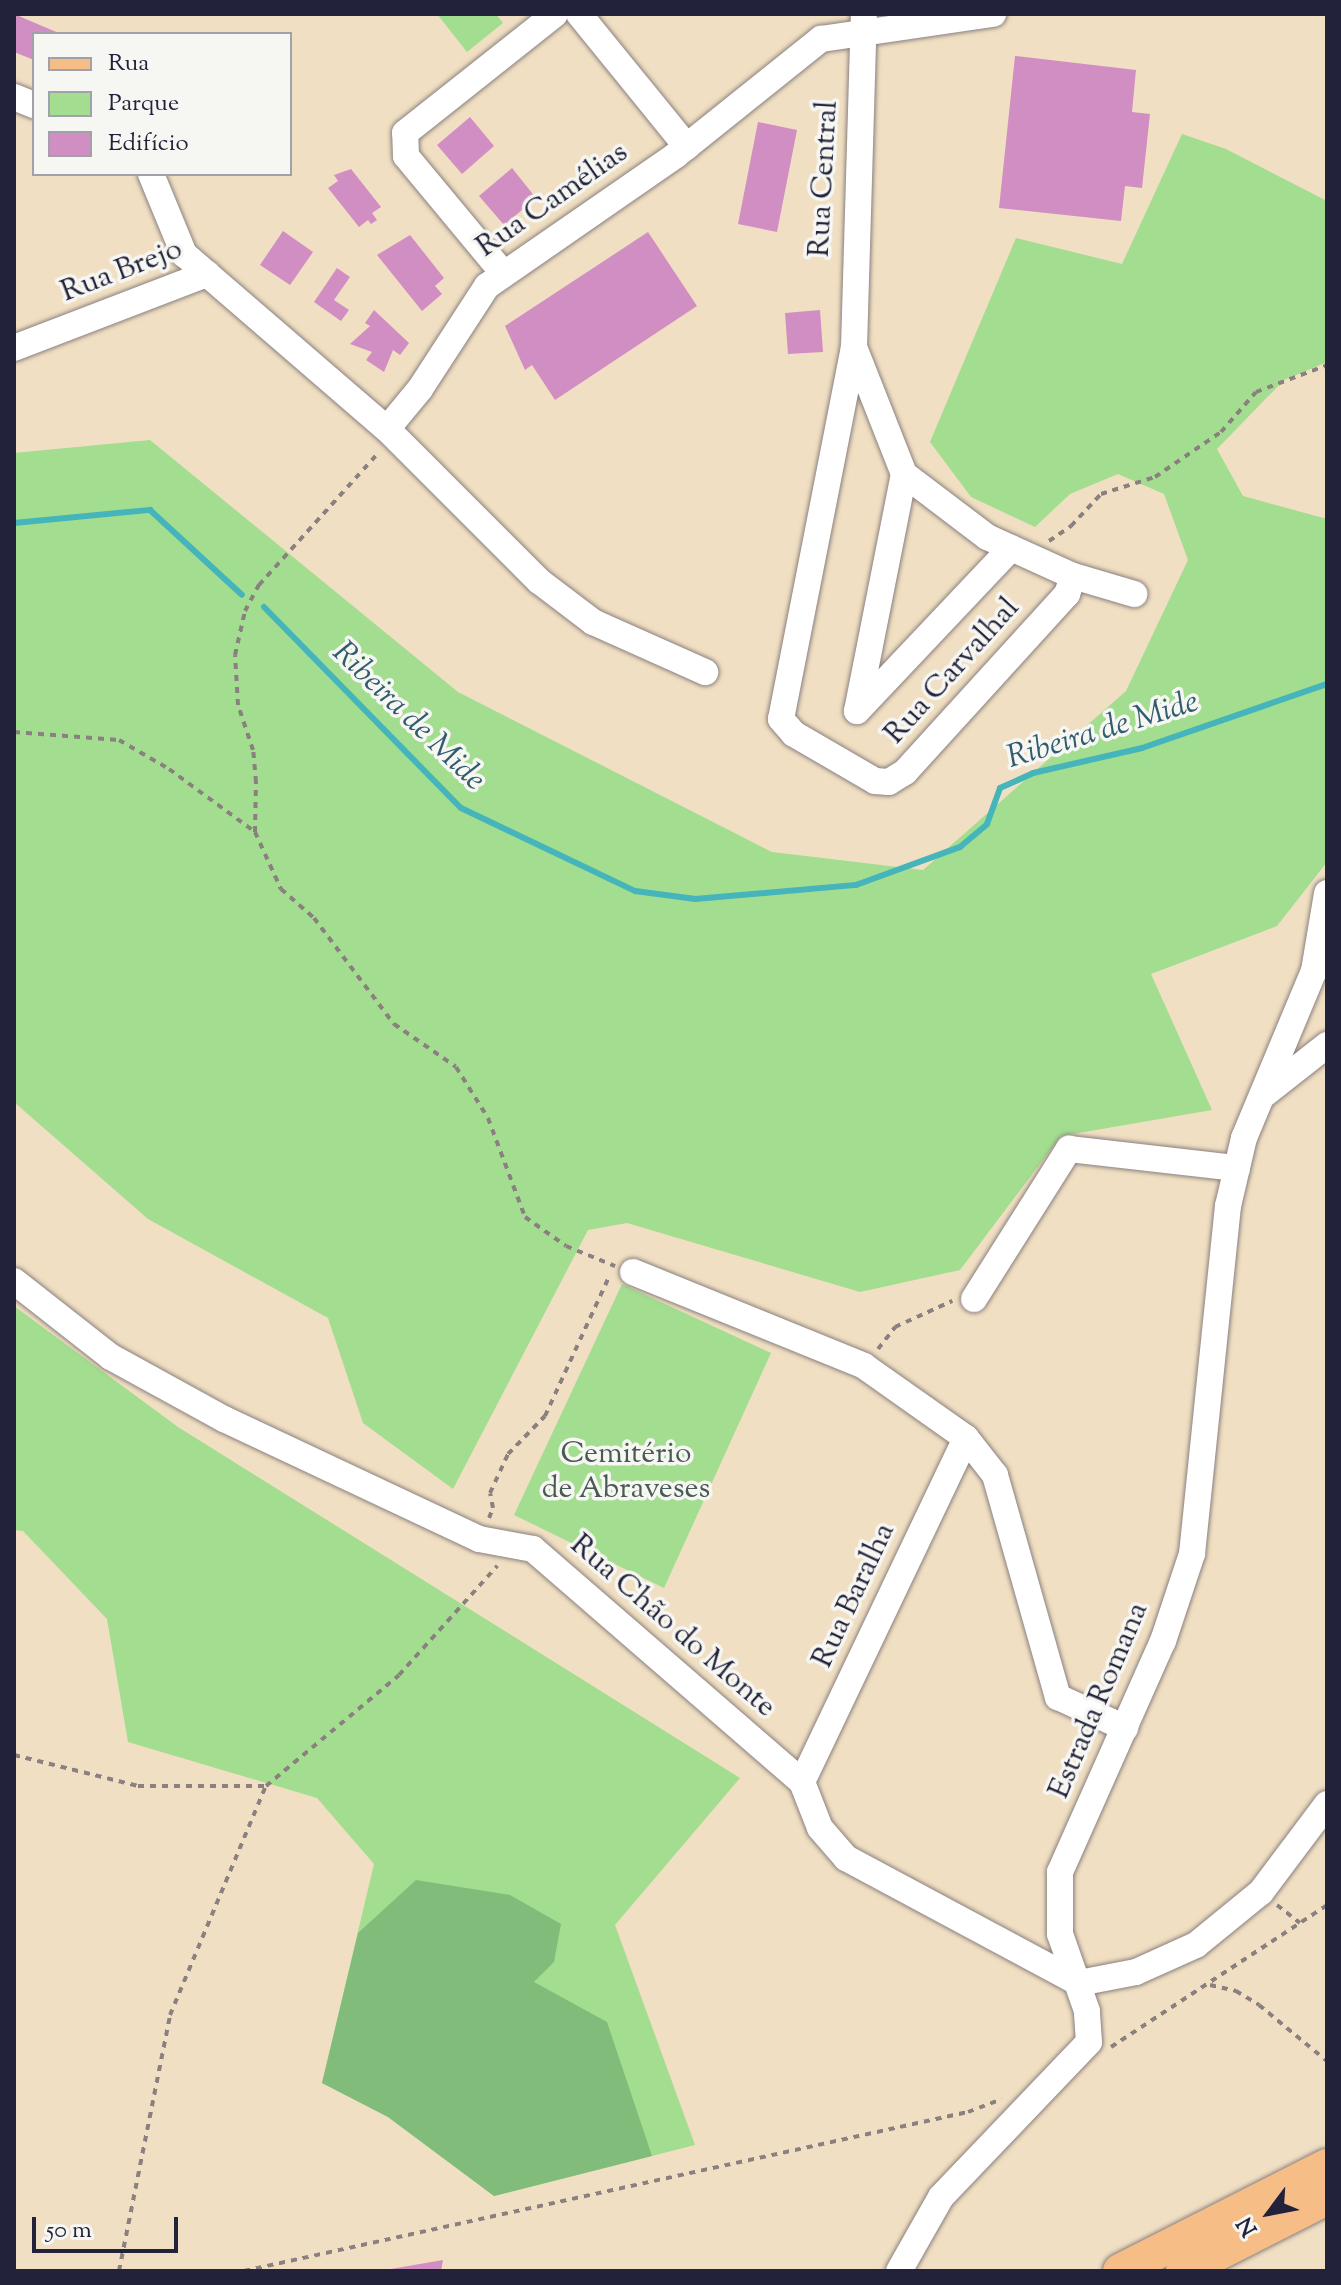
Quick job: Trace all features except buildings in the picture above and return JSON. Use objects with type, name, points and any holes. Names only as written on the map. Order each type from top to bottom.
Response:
[{"type":"main road","points":[[1120,2271],[1327,2166]]},
{"type":"main road","points":[[1183,2271],[1327,2198]]},
{"type":"street","points":[[503,273],[406,156],[405,133],[555,14]]},
{"type":"street","points":[[579,14],[687,147]]},
{"type":"street","name":"Rua Camélias","points":[[389,433],[487,286],[687,147],[821,39],[864,25],[993,14]]},
{"type":"street","name":"Rua Central","points":[[854,347],[864,25]]},
{"type":"street","points":[[152,176],[184,254],[451,488],[539,581],[593,622],[705,672]]},
{"type":"street","name":"Rua Brejo","points":[[14,348],[207,274]]},
{"type":"street","points":[[854,347],[904,474],[857,711],[1020,553]]},
{"type":"street","name":"Rua Carvalhal","points":[[854,347],[781,719],[794,734],[875,781],[889,782],[905,772],[1067,594],[1073,576],[987,537],[904,474]]},
{"type":"street","points":[[1073,576],[1134,594]]},
{"type":"street","name":"Estrada Romana","points":[[904,2268],[941,2197],[1089,2042],[1079,1983],[1060,1934],[1060,1872],[1125,1728],[1192,1554],[1214,1315],[1237,1168],[1314,971],[1327,893]]},
{"type":"street","points":[[1263,1096],[1327,1045]]},
{"type":"street","points":[[974,1299],[1069,1149],[1237,1168]]},
{"type":"street","points":[[623,1269],[864,1366],[966,1438],[995,1475],[1058,1697],[1125,1728]]},
{"type":"street","name":"Rua Chão do Monte","points":[[14,1281],[123,1364],[263,1438],[479,1539],[533,1549],[802,1782],[820,1828],[846,1858],[1079,1983]]},
{"type":"street","name":"Rua Baralha","points":[[802,1782],[966,1438]]},
{"type":"street","points":[[1079,1983],[1136,1972],[1196,1945],[1261,1892],[1327,1804]]},
{"type":"path","points":[[1020,553],[1071,526],[1101,494],[1155,477],[1221,432],[1256,392],[1327,365]]},
{"type":"path","points":[[389,433],[259,585],[245,611],[235,655],[238,705],[254,760],[255,832],[281,889],[314,918],[394,1024],[456,1067],[488,1118],[525,1217],[566,1246],[623,1269],[545,1416],[508,1454],[490,1493],[493,1508],[479,1539]]},
{"type":"path","points":[[14,732],[119,740],[169,769],[255,832]]},
{"type":"path","points":[[864,1366],[895,1327],[945,1302],[974,1299]]},
{"type":"path","points":[[119,2271],[170,2015],[266,1786],[399,1675],[514,1546]]},
{"type":"path","points":[[14,1755],[138,1786],[266,1786]]},
{"type":"path","points":[[1261,1892],[1300,1923]]},
{"type":"path","points":[[1100,2054],[1327,1905]]},
{"type":"path","points":[[1208,1985],[1236,1991],[1327,2061]]},
{"type":"path","points":[[244,2271],[953,2115],[1011,2096]]},
{"type":"green space","points":[[437,14],[496,14],[503,23],[467,52]]},
{"type":"green space","points":[[1182,134],[1226,149],[1327,201],[1327,362],[1284,380],[1217,449],[1243,496],[1327,519],[1327,862],[1277,926],[1151,974],[1212,1110],[1061,1136],[960,1270],[860,1292],[627,1223],[588,1230],[453,1489],[363,1423],[328,1318],[148,1219],[14,1102],[14,453],[150,440],[458,692],[772,852],[923,870],[1126,691],[1188,560],[1164,494],[1118,474],[1070,494],[1035,527],[971,497],[930,442],[1016,238],[1122,264]]},
{"type":"green space","name":"Cemitério de Abraveses","points":[[622,1284],[771,1353],[664,1588],[514,1515]]},
{"type":"green space","points":[[14,1306],[178,1427],[740,1778],[615,1925],[695,2145],[494,2196],[388,2117],[322,2083],[374,1864],[317,1798],[128,1742],[107,1619],[23,1531],[14,1530]]},
{"type":"green space","points":[[416,1880],[510,1895],[561,1924],[554,1962],[534,1982],[607,2022],[652,2156],[494,2196],[388,2117],[322,2083],[358,1933]]},
{"type":"waterway","name":"Ribeira de Mide","points":[[14,523],[150,510],[242,595]]},
{"type":"waterway","name":"Ribeira de Mide","points":[[264,607],[461,808],[635,891],[695,899],[856,885],[960,847],[987,824],[1000,788],[1033,773],[1142,748],[1327,684]]}]
